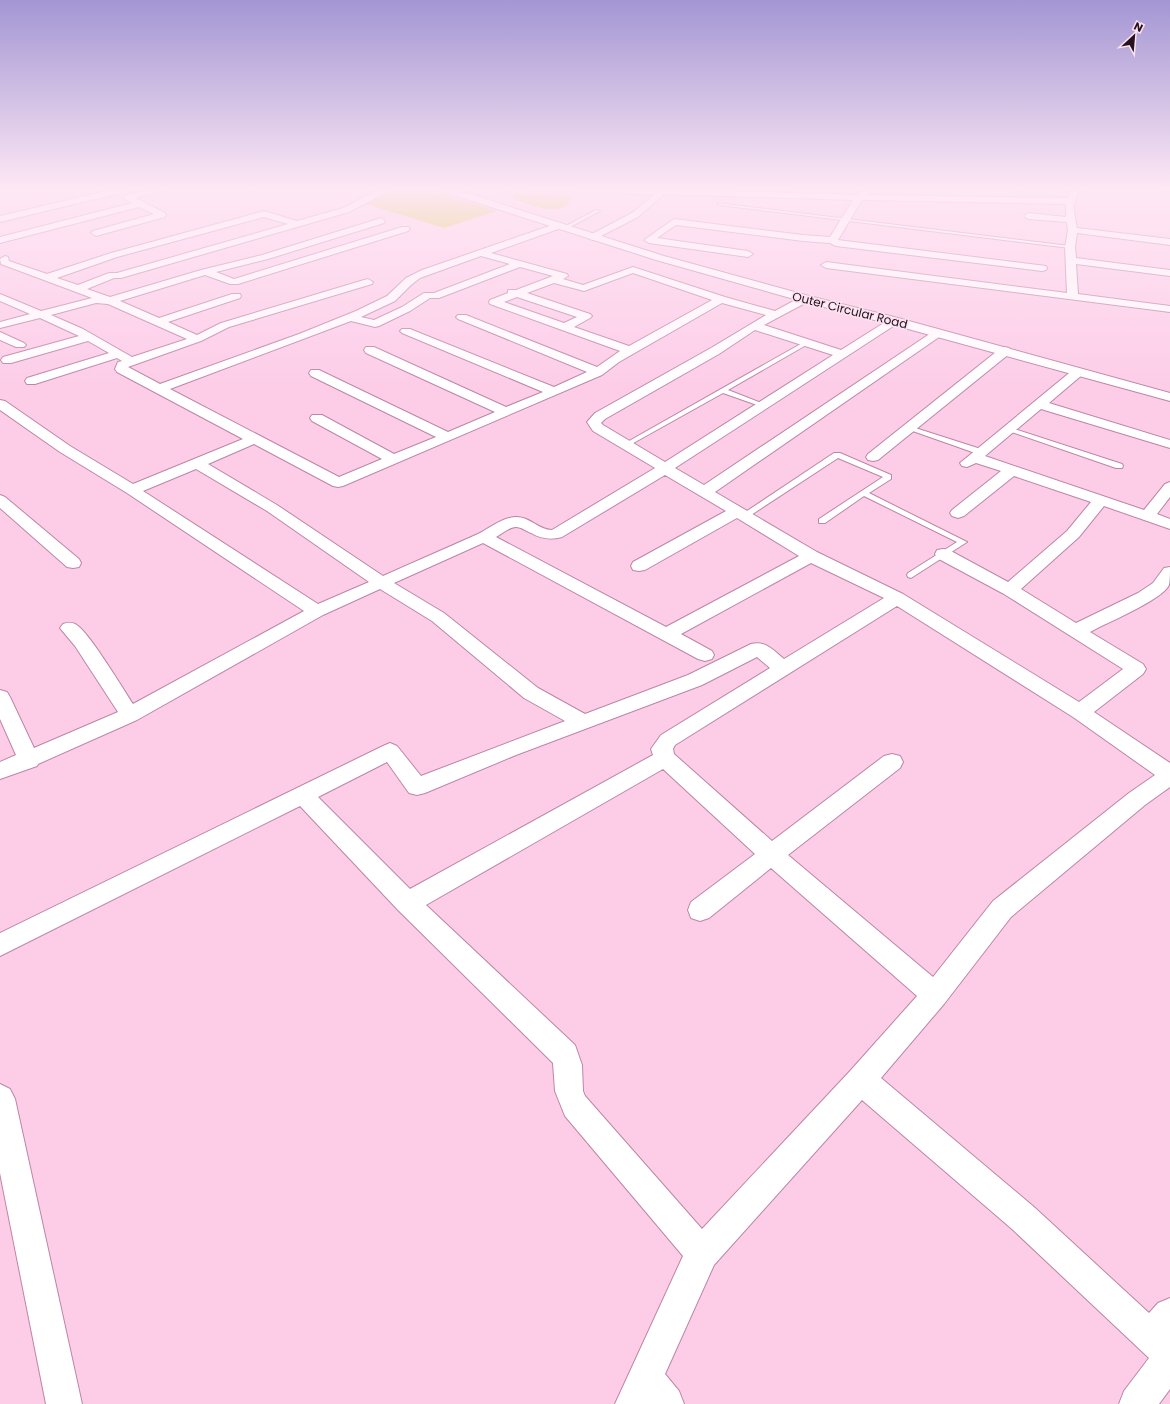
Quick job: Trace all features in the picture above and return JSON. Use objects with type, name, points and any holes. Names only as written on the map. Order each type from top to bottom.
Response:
[{"type":"main road","name":"Outer Circular Road","points":[[646,254],[805,299],[894,321],[1170,397]]},
{"type":"street","points":[[47,278],[119,254]]},
{"type":"street","points":[[78,289],[113,275],[117,276],[195,254]]},
{"type":"street","points":[[0,325],[96,300],[110,301],[205,272],[276,254]]},
{"type":"street","points":[[205,272],[234,282],[326,254]]},
{"type":"street","points":[[159,389],[279,345],[390,300],[411,280],[480,254]]},
{"type":"street","points":[[483,254],[563,276],[494,302],[631,351]]},
{"type":"street","points":[[923,254],[1042,268]]},
{"type":"street","points":[[1071,254],[1073,297]]},
{"type":"street","points":[[5,259],[4,262],[110,301],[197,339]]},
{"type":"street","points":[[1071,260],[1170,273]]},
{"type":"street","points":[[349,317],[375,324],[406,309],[428,295],[435,296],[519,264]]},
{"type":"street","points":[[826,265],[1170,309]]},
{"type":"street","points":[[554,280],[584,288],[633,270],[721,299],[775,314]]},
{"type":"street","points":[[478,279],[491,284]]},
{"type":"street","points":[[368,282],[225,325],[197,339],[131,361],[122,365],[121,369],[338,483],[598,372],[631,351],[721,299]]},
{"type":"street","points":[[504,289],[586,316],[565,327]]},
{"type":"street","points":[[158,322],[236,296]]},
{"type":"street","points":[[0,297],[41,314],[89,337],[131,361]]},
{"type":"street","points":[[666,1404],[639,1391],[702,1253],[861,1080],[935,995],[1002,909],[1136,800],[1170,775],[1080,712],[897,598],[812,556],[706,491],[598,428],[594,422],[600,416],[715,351],[754,326],[805,299]]},
{"type":"street","points":[[462,317],[598,372]]},
{"type":"street","points":[[0,771],[130,715],[318,611],[515,522],[524,523],[542,534],[549,536],[556,534],[666,468],[894,321]]},
{"type":"street","points":[[754,326],[842,354]]},
{"type":"street","points":[[406,331],[553,392]]},
{"type":"street","points":[[706,491],[938,333]]},
{"type":"street","points":[[0,335],[20,346]]},
{"type":"street","points":[[7,360],[89,337]]},
{"type":"street","points":[[370,350],[506,412]]},
{"type":"street","points":[[873,457],[1005,351]]},
{"type":"street","points":[[31,381],[118,354]]},
{"type":"street","points":[[973,458],[1078,372]]},
{"type":"street","points":[[315,373],[448,437]]},
{"type":"street","points":[[0,404],[65,449],[132,490],[318,611]]},
{"type":"street","points":[[1039,404],[1170,444]]},
{"type":"street","points":[[317,418],[394,460]]},
{"type":"street","points":[[132,490],[255,439]]},
{"type":"street","points":[[973,458],[1170,524]]},
{"type":"street","points":[[196,463],[272,508],[382,583],[438,617],[531,693],[583,722]]},
{"type":"street","points":[[958,513],[1012,470]]},
{"type":"street","points":[[1147,516],[1170,487]]},
{"type":"street","points":[[0,500],[73,563]]},
{"type":"street","points":[[1010,590],[1073,534],[1101,500]]},
{"type":"street","points":[[639,566],[741,513]]},
{"type":"street","points":[[484,537],[705,655]]},
{"type":"street","points":[[943,554],[1010,590],[1136,668],[1080,712]]},
{"type":"street","points":[[667,634],[812,556]]},
{"type":"street","points":[[1076,632],[1144,597],[1159,587],[1170,572]]},
{"type":"street","points":[[897,598],[668,740],[662,749],[665,758],[772,855],[935,995]]},
{"type":"street","points":[[69,628],[82,642],[130,715]]},
{"type":"street","points":[[0,945],[390,751],[417,787],[695,680],[758,648],[783,668]]},
{"type":"street","points":[[0,697],[28,760]]},
{"type":"street","points":[[407,903],[665,758]]},
{"type":"street","points":[[700,910],[892,762]]},
{"type":"street","points":[[302,794],[407,903],[565,1055],[568,1065],[569,1092],[575,1106],[702,1253]]},
{"type":"street","points":[[861,1080],[1165,1341],[1137,1404]]},
{"type":"street","points":[[0,1099],[64,1404]]},
{"type":"lane","points":[[626,445],[806,343]]},
{"type":"lane","points":[[722,390],[762,405]]},
{"type":"lane","points":[[909,428],[973,458]]},
{"type":"lane","points":[[1008,429],[1119,466]]},
{"type":"lane","points":[[741,513],[837,455],[888,477],[822,522]]},
{"type":"lane","points":[[864,494],[963,542],[911,575]]}]
